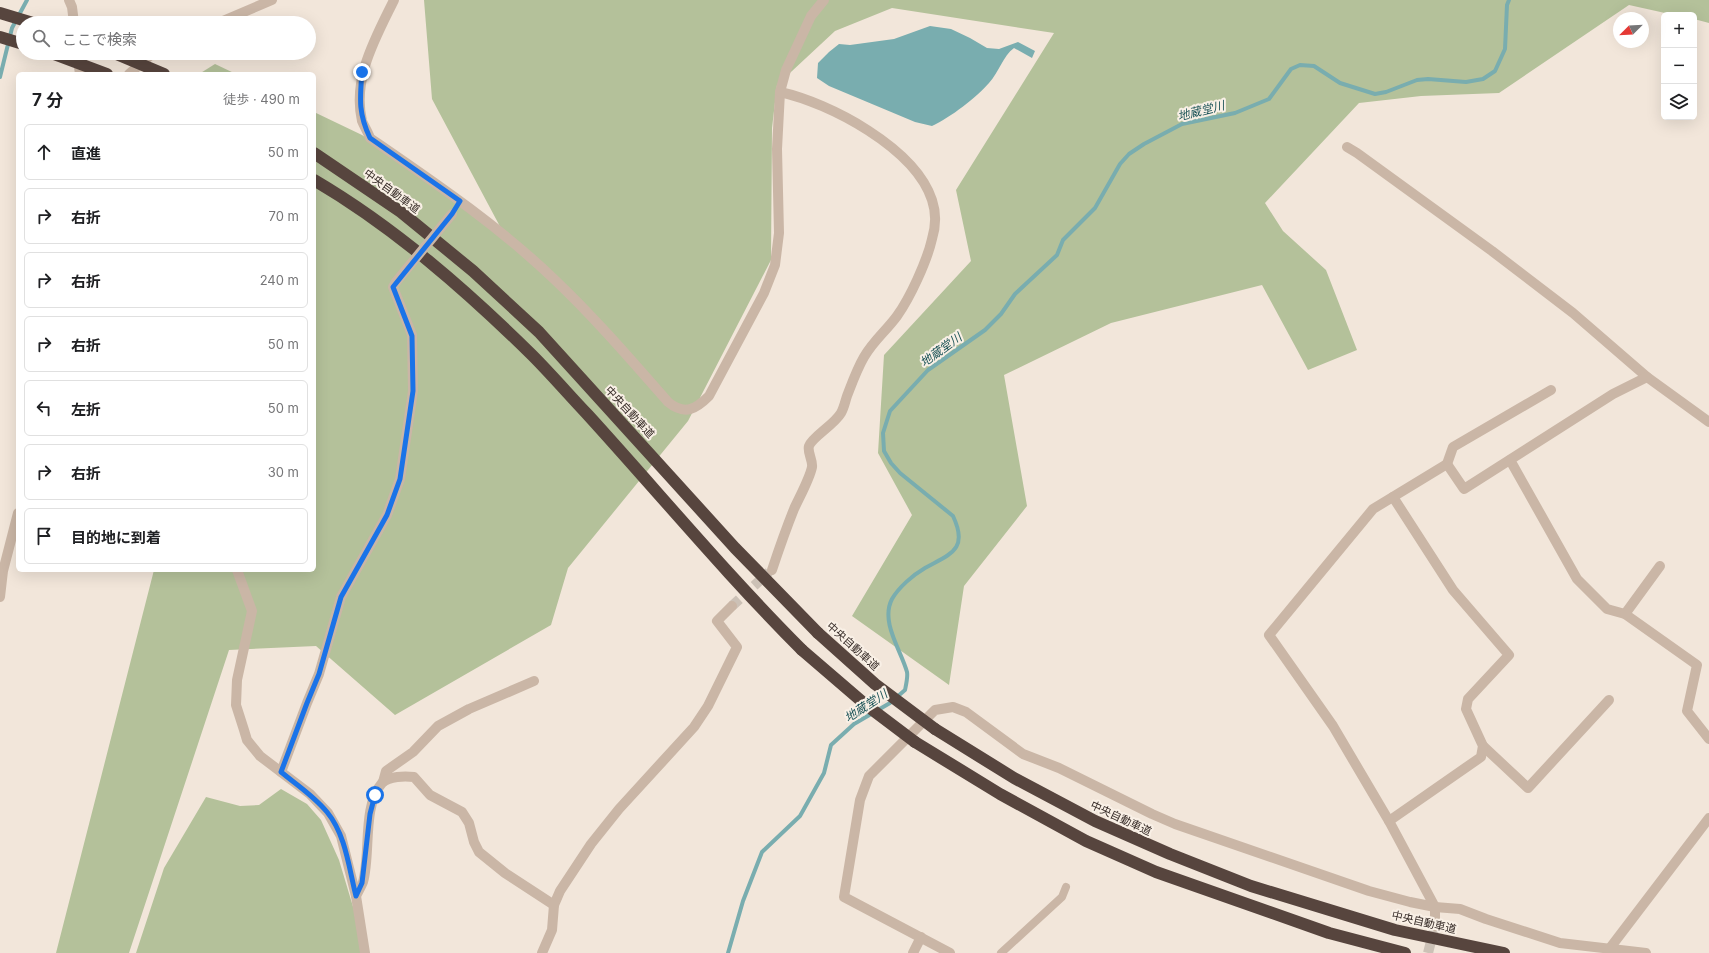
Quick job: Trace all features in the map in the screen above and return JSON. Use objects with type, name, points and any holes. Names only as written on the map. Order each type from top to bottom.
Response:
[{"type":"highway","points":[[0,13],[16,18]]},
{"type":"highway","points":[[0,37],[16,42]]},
{"type":"highway","points":[[70,60],[102,72]]},
{"type":"highway","points":[[131,60],[159,72]]},
{"type":"highway","name":"中央自動車道","points":[[316,154],[401,212],[473,271],[539,332],[735,548],[818,632],[875,684],[935,729],[1014,778],[1095,822],[1251,886],[1394,930],[1504,953]]},
{"type":"highway","points":[[316,181],[399,238],[467,294],[533,356],[626,457],[755,602],[802,650],[866,705],[915,742],[1000,794],[1086,841],[1156,872],[1329,933],[1405,953]]},
{"type":"street","points":[[69,0],[73,16]]},
{"type":"street","points":[[234,16],[272,0]]},
{"type":"street","points":[[394,0],[362,72],[360,98],[362,122],[370,138],[460,201],[555,280],[614,341],[668,402],[675,408],[683,410],[698,407],[709,396],[764,293],[775,265],[779,233],[777,149],[780,92],[786,70],[811,16],[824,0]]},
{"type":"street","points":[[78,60],[80,72]]},
{"type":"street","points":[[131,72],[145,60]]},
{"type":"street","points":[[772,570],[788,524],[812,468],[809,447],[812,441],[829,427],[840,415],[864,358],[876,338],[896,317],[914,287],[932,239],[935,222],[935,210],[932,198],[919,175],[902,155],[846,117],[792,94],[780,92]]},
{"type":"street","points":[[1347,147],[1492,251],[1567,308],[1647,377],[1709,421]]},
{"type":"street","points":[[281,772],[319,674],[341,597],[387,515],[400,479],[413,391],[412,336],[393,287],[452,214],[460,201]]},
{"type":"street","points":[[1447,464],[1464,489],[1613,394],[1647,377]]},
{"type":"street","points":[[1435,926],[1435,907],[1389,821],[1333,726],[1269,635],[1373,509],[1447,464],[1453,447],[1551,390]]},
{"type":"street","points":[[1510,460],[1577,580],[1607,609],[1625,614],[1698,665],[1687,710],[1709,740]]},
{"type":"street","points":[[1393,497],[1453,590],[1509,655],[1468,699],[1466,709],[1483,746],[1528,788],[1609,700]]},
{"type":"street","points":[[0,597],[3,571],[16,521]]},
{"type":"street","points":[[1625,614],[1660,566]]},
{"type":"street","points":[[238,572],[252,612],[238,680],[236,705],[247,740],[260,756],[310,794],[328,813],[340,836],[356,896],[365,953]]},
{"type":"street","points":[[542,953],[552,930],[554,905],[560,891],[591,844],[619,809],[694,727],[708,706],[715,687],[737,647],[717,621],[732,606]]},
{"type":"street","points":[[356,896],[362,883],[370,814],[375,795],[383,782],[386,771],[413,752],[438,726],[469,709],[534,682]]},
{"type":"street","points":[[950,953],[844,897],[860,800],[869,776],[935,710],[953,707],[966,712],[1024,754],[1059,768],[1163,819],[1369,891],[1435,907],[1460,909],[1560,943],[1646,953]]},
{"type":"street","points":[[1389,821],[1481,757],[1483,746]]},
{"type":"street","points":[[383,782],[402,775],[414,777],[430,795],[462,812],[469,823],[474,842],[479,852],[504,873],[554,905]]},
{"type":"street","points":[[1610,948],[1709,818]]},
{"type":"street","points":[[913,953],[921,937]]},
{"type":"lane","points":[[1002,953],[1062,897],[1066,887]]},
{"type":"green space","points":[[424,0],[1709,0],[1709,23],[1697,20],[1697,12],[1661,12],[1629,5],[1619,12],[1613,12],[1613,16],[1499,93],[1421,96],[1359,103],[1265,203],[1283,231],[1326,270],[1357,350],[1308,370],[1262,285],[1111,323],[1004,375],[1027,506],[964,586],[949,685],[852,616],[912,515],[878,453],[884,355],[971,261],[956,190],[1054,33],[892,8],[835,31],[777,85],[772,128],[771,260],[688,421],[568,568],[551,625],[395,715],[316,646],[229,650],[129,953],[56,953],[153,572],[316,572],[316,113],[362,135],[504,234],[432,99]]},
{"type":"green space","points":[[215,64],[232,72],[202,72]]},
{"type":"green space","points":[[281,789],[307,804],[321,820],[339,860],[354,910],[361,953],[136,953],[164,868],[206,797],[240,806],[259,805]]},
{"type":"water","points":[[930,26],[951,29],[987,48],[999,49],[1018,42],[1035,51],[1032,58],[1014,48],[1007,55],[984,89],[955,112],[932,126],[915,122],[829,86],[817,78],[818,63],[839,44],[850,45],[894,39]]},
{"type":"waterway","points":[[18,16],[27,0]]},
{"type":"waterway","name":"地蔵堂川","points":[[728,953],[743,901],[762,852],[800,816],[824,773],[831,745],[854,724],[890,703],[905,690],[907,672],[893,636],[888,617],[892,599],[898,590],[911,578],[949,554],[958,544],[959,536],[953,516],[900,473],[891,463],[884,451],[883,433],[890,411],[928,370],[985,330],[1001,314],[1015,294],[1057,255],[1063,240],[1095,208],[1120,164],[1129,154],[1144,144],[1182,124],[1235,113],[1269,99],[1291,69],[1300,65],[1314,66],[1340,83],[1375,94],[1386,92],[1417,80],[1428,79],[1466,82],[1483,79],[1495,71],[1505,49],[1507,5],[1509,0]]},
{"type":"waterway","points":[[0,77],[12,28],[16,21]]},
{"type":"tunnel","points":[[732,606],[769,572]]},
{"type":"tunnel","points":[[1428,953],[1435,926]]},
{"type":"route","points":[[362,72],[360,98],[362,122],[370,138],[460,201],[452,214],[393,287],[412,336],[413,391],[400,479],[387,515],[341,597],[319,674],[281,772],[310,794],[328,813],[345,849],[356,896],[362,883],[370,814],[375,795]]}]
